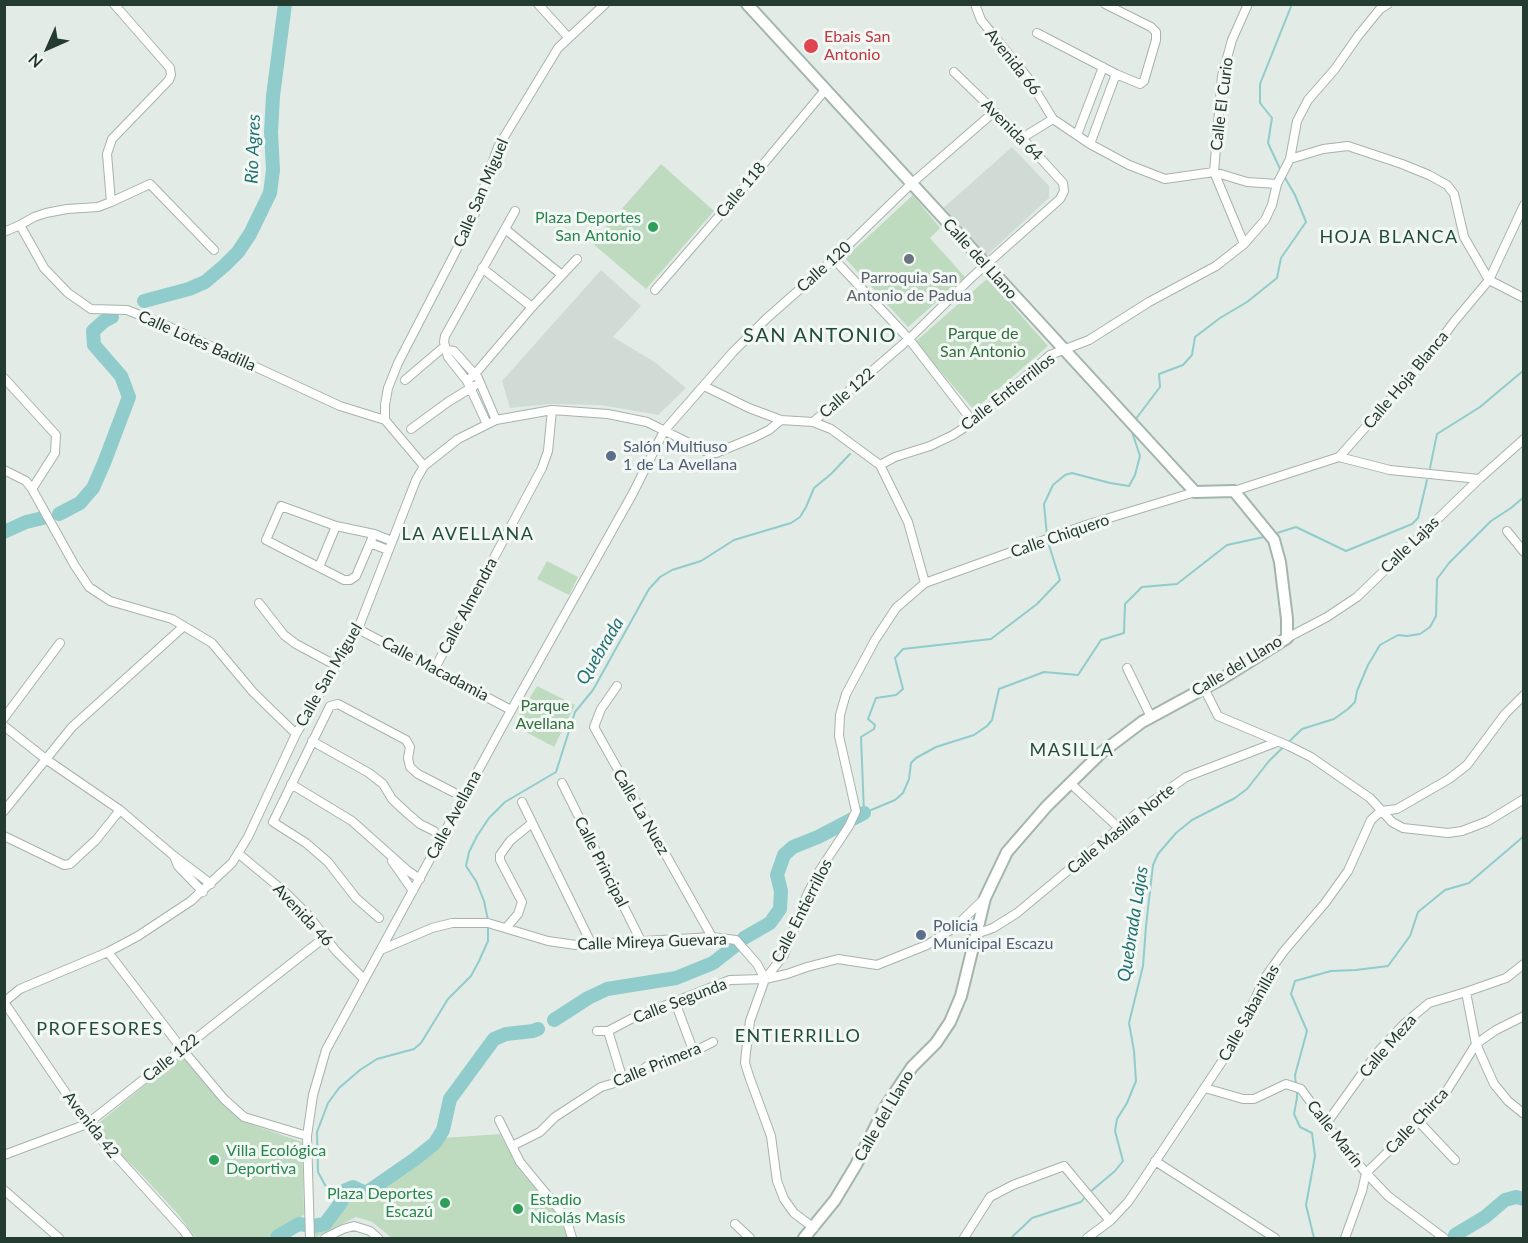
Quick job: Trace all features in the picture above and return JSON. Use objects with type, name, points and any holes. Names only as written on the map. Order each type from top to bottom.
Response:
[{"type":"main road","name":"Calle del Llano","points":[[747,4],[1195,492]]},
{"type":"main road","name":"Calle del Llano","points":[[804,1239],[845,1182],[886,1106],[912,1067],[936,1042],[950,1022],[961,996],[985,898],[1007,852],[1070,783],[1101,753],[1151,717],[1287,638],[1280,562],[1274,540],[1234,491]]},
{"type":"main road","points":[[1195,492],[1234,491]]},
{"type":"street","points":[[111,202],[108,146],[118,132],[169,80],[171,75],[170,68],[114,4]]},
{"type":"street","points":[[538,4],[568,37]]},
{"type":"street","name":"Calle San Miguel","points":[[384,420],[388,388],[398,363],[470,224],[498,147],[558,48],[605,4]]},
{"type":"street","name":"Avenida 66","points":[[975,4],[981,20],[1028,78],[1053,119]]},
{"type":"street","points":[[1037,33],[1116,74],[1140,84],[1143,83],[1157,35],[1151,27],[1105,4]]},
{"type":"street","name":"Calle El Curio","points":[[1053,119],[1090,144],[1129,165],[1165,179],[1214,172],[1222,76],[1232,40],[1248,4]]},
{"type":"street","name":"Calle Entierrillos","points":[[880,465],[895,457],[930,446],[973,422],[1050,355],[1089,340],[1149,302],[1216,266],[1244,244],[1265,220],[1278,181],[1289,161],[1297,121],[1308,100],[1335,69],[1380,9],[1388,4]]},
{"type":"street","points":[[1077,135],[1103,67]]},
{"type":"street","name":"Avenida 64","points":[[954,72],[1022,138],[1063,183],[1064,191]]},
{"type":"street","points":[[1090,144],[1116,74]]},
{"type":"street","name":"Calle 118","points":[[655,290],[826,89]]},
{"type":"street","name":"Calle 120","points":[[664,431],[766,319],[834,259],[912,183],[994,112]]},
{"type":"street","points":[[1022,138],[1053,119]]},
{"type":"street","points":[[1289,161],[1323,149],[1348,146],[1402,164],[1447,185],[1454,194],[1464,237],[1489,280],[1524,298]]},
{"type":"street","points":[[1214,172],[1246,182],[1278,181]]},
{"type":"street","points":[[1214,172],[1244,244]]},
{"type":"street","points":[[4,232],[34,216],[66,209],[98,207],[150,184],[214,250]]},
{"type":"street","name":"Calle 122","points":[[813,422],[909,339],[986,264],[1060,199],[1064,191]]},
{"type":"street","name":"Calle Hoja Blanca","points":[[1339,457],[1430,356],[1453,323],[1489,280],[1524,205]]},
{"type":"street","points":[[487,424],[468,384],[448,357],[445,336],[515,211]]},
{"type":"street","name":"Calle Lotes Badilla","points":[[20,225],[44,268],[68,293],[91,309],[127,310],[165,325],[340,406],[384,420]]},
{"type":"street","points":[[505,229],[562,275]]},
{"type":"street","points":[[411,429],[468,384],[532,307],[577,259]]},
{"type":"street","points":[[834,259],[909,339],[973,422]]},
{"type":"street","points":[[482,268],[532,307]]},
{"type":"street","points":[[446,348],[454,351],[475,374],[496,420]]},
{"type":"street","points":[[405,380],[446,348]]},
{"type":"street","points":[[4,378],[56,435],[55,453],[32,489]]},
{"type":"street","points":[[468,384],[476,386],[480,382]]},
{"type":"street","points":[[704,386],[749,408],[781,420],[813,422],[831,429],[880,465],[908,522],[925,583]]},
{"type":"street","points":[[384,420],[424,466],[458,439],[496,420],[552,410],[608,414],[646,422],[709,453],[716,453],[755,437],[769,430],[781,420]]},
{"type":"street","name":"Calle Almendra","points":[[435,668],[542,468],[548,451],[552,410]]},
{"type":"street","name":"Calle Avellana","points":[[310,1238],[307,1136],[313,1095],[321,1063],[364,979],[383,949],[511,710],[633,493],[664,431]]},
{"type":"street","name":"Calle Lajas","points":[[1287,638],[1328,617],[1357,597],[1479,479],[1524,439]]},
{"type":"street","points":[[1234,491],[1339,457],[1390,470],[1479,479]]},
{"type":"street","name":"Calle San Miguel","points":[[4,1002],[20,989],[108,952],[174,914],[212,884],[239,854],[296,734],[358,629],[416,480],[424,466]]},
{"type":"street","points":[[4,470],[26,481],[32,489],[89,587],[110,601],[172,620],[212,643],[254,692],[296,734]]},
{"type":"street","name":"Calle Chiquero","points":[[925,583],[1066,532],[1195,492]]},
{"type":"street","points":[[374,534],[356,576],[350,580],[344,580],[266,540],[282,506],[336,526],[374,534],[392,541]]},
{"type":"street","points":[[319,567],[336,526]]},
{"type":"street","points":[[1507,531],[1524,552]]},
{"type":"street","points":[[370,543],[388,550]]},
{"type":"street","name":"Calle Entierrillos","points":[[814,1228],[794,1213],[784,1199],[777,1181],[771,1136],[746,1063],[750,1021],[765,979],[784,955],[807,894],[856,811],[839,736],[840,715],[846,694],[875,640],[896,608],[925,583]]},
{"type":"street","points":[[259,603],[284,635],[337,666]]},
{"type":"street","points":[[4,811],[72,727],[184,626]]},
{"type":"street","name":"Calle Macadamia","points":[[358,629],[511,710]]},
{"type":"street","points":[[4,718],[60,643]]},
{"type":"street","points":[[1127,668],[1151,717]]},
{"type":"street","name":"Calle La Nuez","points":[[616,686],[601,709],[594,727],[712,937]]},
{"type":"street","points":[[1204,687],[1218,716],[1297,749],[1338,774],[1370,798],[1392,822],[1403,828],[1462,831],[1488,821],[1524,799]]},
{"type":"street","points":[[1381,811],[1397,809],[1449,779],[1467,765],[1505,714],[1524,695]]},
{"type":"street","points":[[379,918],[356,898],[328,862],[306,843],[273,822],[330,706],[338,704],[406,740],[410,747],[408,758],[410,767],[417,774],[453,792]]},
{"type":"street","points":[[4,726],[47,760],[120,810],[174,856],[212,884]]},
{"type":"street","points":[[312,741],[369,773],[383,784],[392,799],[407,813],[420,824],[434,831]]},
{"type":"street","name":"Calle Masilla Norte","points":[[976,934],[993,928],[1017,913],[1119,828],[1186,777],[1277,742]]},
{"type":"street","name":"Calle Principal","points":[[562,783],[641,941]]},
{"type":"street","points":[[1070,783],[1119,828]]},
{"type":"street","points":[[291,784],[352,821],[420,879]]},
{"type":"street","points":[[522,802],[592,945]]},
{"type":"street","points":[[4,836],[64,866],[70,864],[96,840],[120,810]]},
{"type":"street","name":"Calle Sabanillas","points":[[1088,1239],[1128,1202],[1237,1040],[1264,979],[1348,871],[1371,820],[1381,811]]},
{"type":"street","points":[[506,927],[518,914],[522,902],[500,860],[500,855],[510,841],[532,823]]},
{"type":"street","points":[[385,850],[413,891]]},
{"type":"street","name":"Avenida 46","points":[[239,854],[286,893],[364,979]]},
{"type":"street","points":[[174,856],[178,866],[202,892]]},
{"type":"street","name":"Calle Segunda","points":[[597,1031],[608,1031],[631,1019],[730,980],[765,979],[838,959],[877,965],[927,945],[955,927],[985,898]]},
{"type":"street","name":"Calle Mireya Guevara","points":[[383,949],[452,922],[488,923],[548,940],[592,945],[712,937],[736,940],[758,964],[765,979]]},
{"type":"street","name":"Calle 122","points":[[4,1155],[87,1124],[326,937]]},
{"type":"street","points":[[108,952],[182,1049],[224,1099],[244,1117],[307,1136]]},
{"type":"street","points":[[1524,964],[1506,978],[1466,992],[1476,1044],[1494,1084],[1508,1101],[1524,1114]]},
{"type":"street","name":"Calle Meza","points":[[1326,1124],[1377,1053],[1405,1023],[1429,1003],[1466,992]]},
{"type":"street","name":"Avenida 42","points":[[4,1002],[87,1124],[189,1239]]},
{"type":"street","points":[[675,1002],[693,1050]]},
{"type":"street","points":[[1476,1044],[1496,1030],[1524,1016]]},
{"type":"street","points":[[608,1031],[623,1080]]},
{"type":"street","name":"Calle Primera","points":[[512,1146],[540,1132],[555,1117],[601,1087],[632,1078],[650,1064],[675,1060],[713,1042]]},
{"type":"street","name":"Calle Chirca","points":[[1366,1173],[1420,1123],[1446,1092],[1476,1044]]},
{"type":"street","name":"Calle Marín","points":[[1204,1088],[1243,1099],[1254,1099],[1282,1085],[1292,1084],[1301,1089],[1366,1173],[1388,1196],[1443,1239]]},
{"type":"street","points":[[499,1120],[530,1176],[566,1218],[572,1239]]},
{"type":"street","points":[[1420,1123],[1455,1160]]},
{"type":"street","points":[[1155,1161],[1275,1239]]},
{"type":"street","points":[[964,1239],[990,1197],[1013,1185],[1064,1166],[1110,1221]]},
{"type":"street","points":[[1345,1239],[1366,1173]]},
{"type":"street","points":[[4,1190],[59,1239]]},
{"type":"street","points":[[735,1224],[750,1239]]},
{"type":"street","points":[[326,1239],[343,1229],[354,1226],[370,1231],[378,1239]]},
{"type":"shaded area","points":[[1012,147],[1049,186],[1049,198],[984,258],[941,210]]},
{"type":"shaded area","points":[[601,270],[641,306],[613,337],[656,363],[686,388],[658,415],[601,405],[549,404],[510,408],[502,381]]},
{"type":"green space","name":"Plaza Deportes San Antonio","points":[[661,164],[714,211],[646,289],[592,243]]},
{"type":"green space","points":[[913,195],[940,228],[930,238],[965,277],[908,327],[845,258]]},
{"type":"green space","name":"Parque de San Antonio","points":[[988,278],[1048,346],[974,410],[915,342]]},
{"type":"green space","points":[[547,561],[578,577],[569,595],[537,579]]},
{"type":"green space","name":"Parque Avellana","points":[[537,686],[575,705],[554,747],[513,725]]},
{"type":"green space","name":"Villa Ecológica Deportiva","points":[[182,1055],[219,1099],[242,1121],[302,1142],[304,1215],[275,1231],[268,1238],[196,1238],[177,1213],[95,1126]]},
{"type":"green space","points":[[500,1134],[519,1169],[563,1222],[567,1238],[392,1238],[372,1222],[356,1217],[314,1238],[312,1229],[327,1224],[352,1190],[367,1195],[432,1151],[444,1138]]},
{"type":"waterway","name":"Río Agres","points":[[144,301],[189,289],[205,282],[224,266],[238,252],[250,234],[270,193],[273,170],[271,132],[273,96],[285,4]]},
{"type":"waterway","points":[[1281,171],[1268,143],[1272,118],[1260,103],[1260,84],[1292,4]]},
{"type":"waterway","points":[[1135,420],[1160,387],[1159,374],[1183,365],[1192,355],[1195,337],[1220,318],[1247,302],[1277,278],[1281,258],[1306,222],[1284,176]]},
{"type":"waterway","name":"Río Agres","points":[[59,514],[80,503],[93,488],[129,397],[121,376],[94,345],[93,331],[112,317]]},
{"type":"waterway","points":[[1430,468],[1437,434],[1480,407],[1524,370]]},
{"type":"waterway","points":[[1047,536],[1044,504],[1053,485],[1065,475],[1072,473],[1129,486],[1135,475],[1140,456],[1130,426]]},
{"type":"waterway","name":"Quebrada","points":[[488,920],[476,881],[466,866],[469,852],[489,818],[505,802],[556,772],[575,712],[593,690],[649,589],[660,577],[672,570],[701,561],[734,540],[791,523],[800,517],[814,488],[850,454]]},
{"type":"waterway","points":[[1277,533],[1296,527],[1346,551],[1412,524],[1418,518],[1427,480]]},
{"type":"waterway","name":"Quebrada Lajas","points":[[1090,1192],[1115,1171],[1123,1161],[1115,1131],[1117,1119],[1136,1081],[1129,1023],[1143,966],[1153,865],[1158,854],[1176,833],[1192,820],[1235,798],[1247,789],[1269,761],[1302,729],[1334,719],[1348,709],[1355,702],[1368,665],[1380,645],[1398,635],[1420,634],[1430,627],[1436,616],[1437,579],[1449,563],[1491,521],[1524,497]]},
{"type":"waterway","name":"Río Agres","points":[[4,532],[26,522],[43,518]]},
{"type":"waterway","points":[[1048,542],[1060,580],[1037,604],[991,639],[903,649],[895,658],[903,689],[896,695],[876,698],[868,719],[875,725],[874,729],[861,737],[864,813],[895,800],[903,793],[909,779],[911,763],[916,758],[936,747],[974,735],[987,726],[992,720],[999,689],[1044,672],[1078,675],[1101,640],[1124,633],[1125,604],[1142,587],[1177,584],[1227,545],[1264,537]]},
{"type":"waterway","points":[[744,938],[770,923],[780,909],[781,891],[777,875],[784,855],[793,847],[864,813]]},
{"type":"waterway","points":[[1296,1086],[1295,1075],[1307,1031],[1291,994],[1295,981],[1331,971],[1388,966],[1410,936],[1418,912],[1445,890],[1469,883],[1524,836]]},
{"type":"waterway","name":"Quebrada","points":[[342,1201],[325,1185],[318,1172],[317,1132],[328,1103],[339,1088],[377,1059],[414,1049],[421,1043],[448,999],[471,976],[488,941],[488,926]]},
{"type":"waterway","points":[[554,1020],[588,998],[607,989],[676,978],[713,963],[736,945]]},
{"type":"waterway","points":[[277,1238],[299,1224],[313,1226],[325,1224],[342,1201],[344,1191],[353,1187],[366,1193],[435,1143],[443,1130],[450,1099],[494,1039],[506,1034],[538,1029]]},
{"type":"waterway","points":[[1297,1091],[1294,1114],[1300,1127],[1312,1133],[1315,1156],[1306,1205],[1314,1238]]},
{"type":"waterway","name":"Quebrada Lajas","points":[[1011,1238],[1032,1218],[1081,1202],[1085,1197]]},
{"type":"waterway","points":[[1455,1235],[1485,1217],[1505,1200],[1516,1197],[1524,1199]]},
{"type":"place","name":"Ebais San Antonio","points":[[811,46]]},
{"type":"place","name":"Plaza Deportes San Antonio","points":[[653,227]]},
{"type":"place","name":"Parroquia San Antonio de Padua","points":[[909,259]]},
{"type":"place","name":"Salón Multiuso 1 de La Avellana","points":[[611,456]]},
{"type":"place","name":"Policia Municipal Escazu","points":[[921,935]]},
{"type":"place","name":"Villa Ecológica Deportiva","points":[[214,1160]]},
{"type":"place","name":"Plaza Deportes Escazú","points":[[445,1203]]},
{"type":"place","name":"Estadio Nicolás Masís","points":[[518,1209]]},
{"type":"district","name":"HOJA BLANCA","points":[[1389,237]]},
{"type":"district","name":"SAN ANTONIO","points":[[820,336]]},
{"type":"district","name":"LA AVELLANA","points":[[468,534]]},
{"type":"district","name":"MASILLA","points":[[1072,750]]},
{"type":"district","name":"PROFESORES","points":[[100,1029]]},
{"type":"district","name":"ENTIERRILLO","points":[[798,1036]]}]
